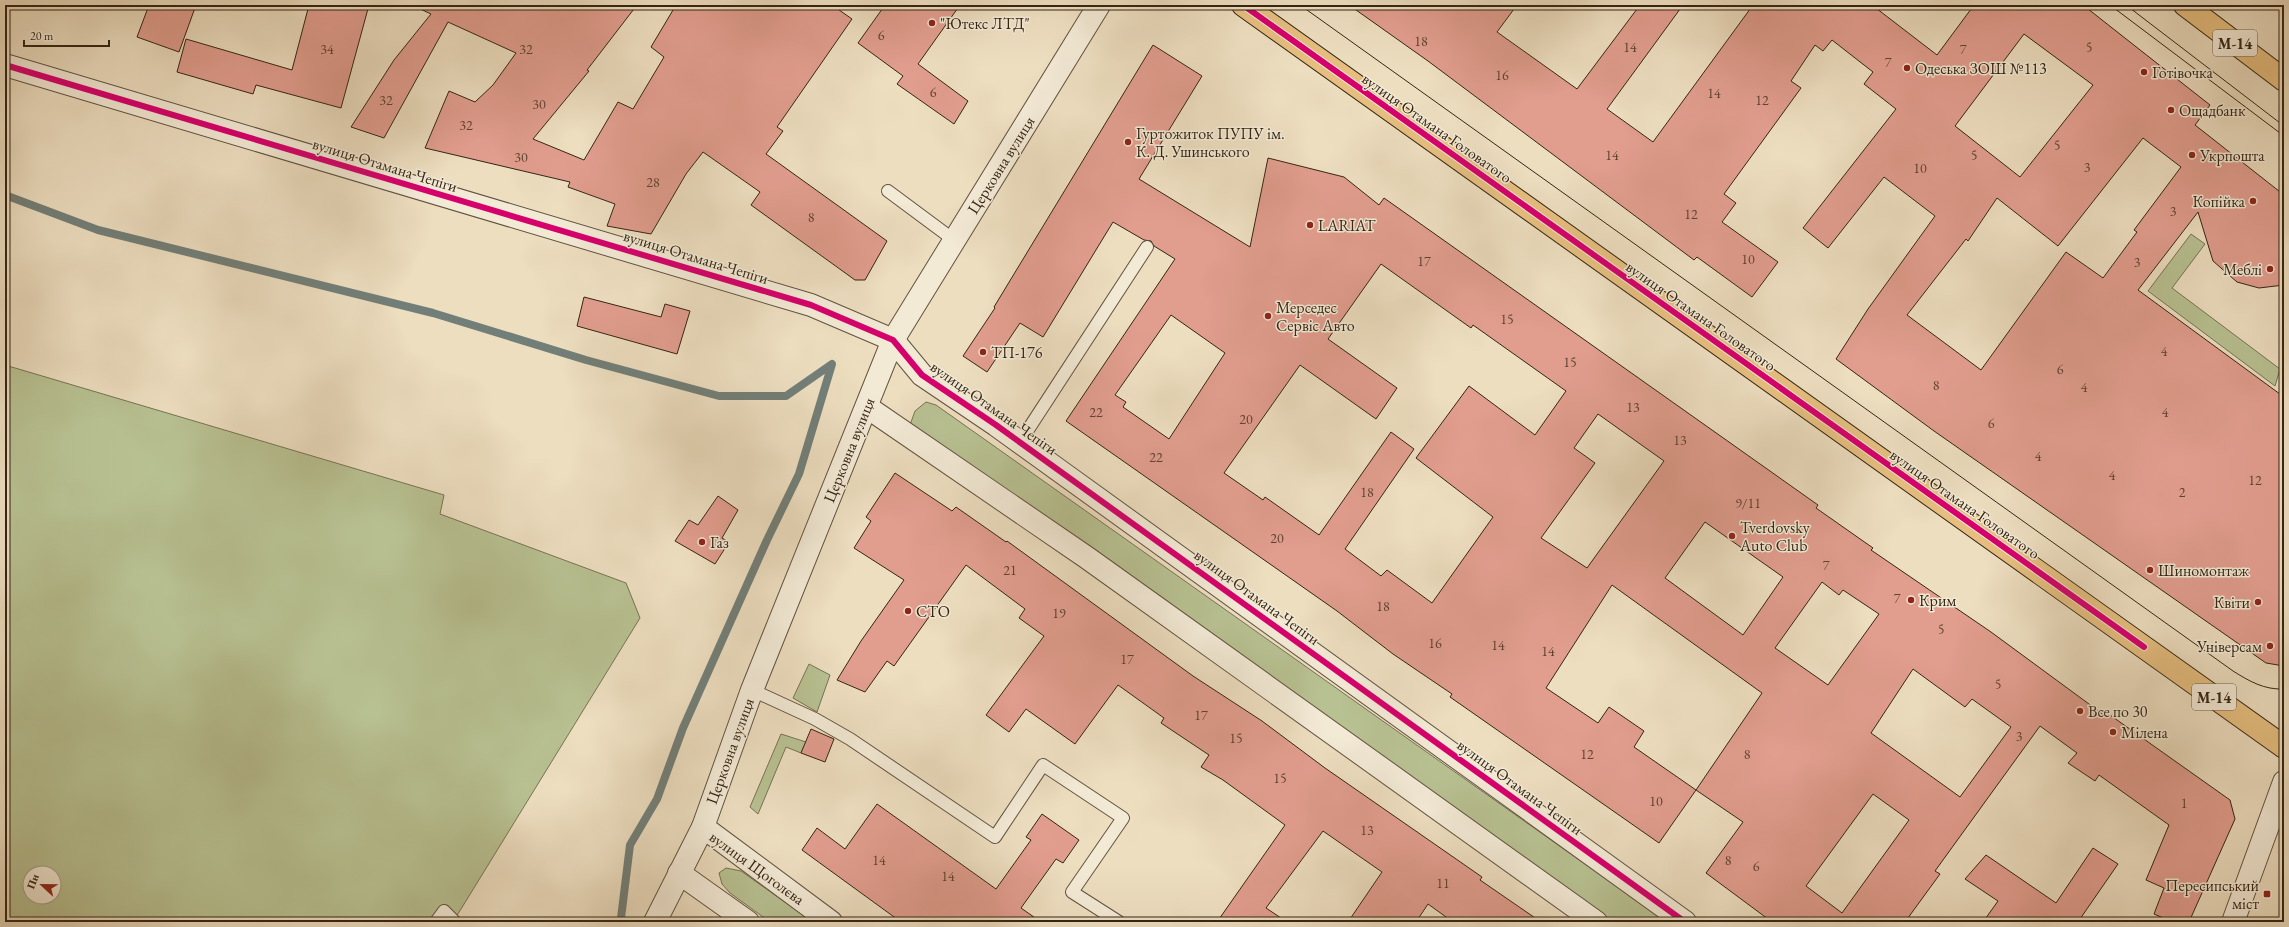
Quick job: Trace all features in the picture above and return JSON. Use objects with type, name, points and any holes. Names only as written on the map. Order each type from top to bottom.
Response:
[{"type":"main road","name":"вулиця Отамана Головатого","points":[[1243,5],[2284,747]]},
{"type":"main road","name":"М-14","points":[[2185,5],[2284,80]]},
{"type":"street","name":"Церковна вулиця","points":[[655,922],[679,872],[703,828],[752,690],[893,340],[1099,5]]},
{"type":"street","name":"вулиця Отамана Чепіги","points":[[5,65],[811,305],[893,340],[922,375],[1020,442],[1685,922]]},
{"type":"street","points":[[867,407],[1086,557],[1596,922]]},
{"type":"street","points":[[2233,922],[2284,782]]},
{"type":"street","name":"вулиця Щоголєва","points":[[703,828],[831,922]]},
{"type":"street","points":[[679,872],[748,922]]},
{"type":"lane","points":[[888,190],[954,240]]},
{"type":"lane","points":[[1020,442],[1147,247]]},
{"type":"lane","points":[[752,690],[815,718],[850,739],[995,837],[1043,765],[1123,818],[1072,892],[1119,922]]},
{"type":"lane","points":[[436,922],[444,911],[455,922]]},
{"type":"green space","points":[[2191,234],[2205,244],[2172,288],[2280,369],[2275,386],[2148,291]]},
{"type":"green space","points":[[5,365],[444,495],[440,514],[626,583],[640,618],[453,922],[5,922]]},
{"type":"green space","points":[[926,402],[936,405],[1667,922],[1610,922],[910,425],[915,411]]},
{"type":"green space","points":[[809,664],[830,675],[817,712],[793,698]]},
{"type":"green space","points":[[781,734],[806,742],[801,753],[786,747],[758,814],[750,807]]},
{"type":"green space","points":[[726,868],[741,871],[813,922],[770,922],[730,893],[722,884],[719,873]]},
{"type":"building","points":[[149,5],[196,5],[179,52],[137,37]]},
{"type":"building","points":[[309,5],[369,5],[341,108],[256,85],[253,94],[177,72],[186,39],[292,70]]},
{"type":"building","points":[[412,5],[637,5],[587,70],[589,71],[533,139],[584,160],[618,102],[633,109],[664,57],[651,47],[676,5],[832,5],[852,19],[777,127],[783,131],[766,154],[887,241],[865,280],[855,280],[751,205],[760,192],[703,152],[686,174],[651,234],[607,226],[615,204],[568,187],[570,182],[425,148],[449,91],[475,102],[493,85],[516,53],[448,22],[384,138],[351,127],[394,60],[431,14]]},
{"type":"building","points":[[885,5],[960,5],[918,64],[968,101],[954,124],[897,84],[903,76],[858,43]]},
{"type":"building","points":[[1349,5],[1517,5],[1497,32],[1577,89],[1640,5],[1683,5],[1607,109],[1653,142],[1753,5],[1872,5],[1937,55],[1974,5],[2083,5],[2210,105],[2195,125],[2284,195],[2284,285],[2259,288],[2237,282],[2213,261],[2198,212],[2138,290],[2284,397],[2284,666],[2266,663],[1934,431],[1836,359],[1868,309],[1935,216],[1884,177],[1828,248],[1803,228],[1896,109],[1864,84],[1873,72],[1832,40],[1823,51],[1815,45],[1791,81],[1801,88],[1724,194],[1736,203],[1722,222],[1778,262],[1752,297],[1697,257],[1694,260],[1428,61]],"holes":[[[2024,34],[2093,85],[2020,177],[1955,126]],[[2143,138],[2181,167],[2134,230],[2137,232],[2103,278],[2066,252],[1981,370],[1907,315],[1966,239],[1968,241],[1997,198],[2058,246]]]},
{"type":"building","points":[[1153,45],[1202,76],[1139,179],[1250,247],[1268,158],[1344,177],[1379,205],[1384,198],[1818,505],[1816,508],[1873,548],[1871,550],[1991,632],[2108,718],[2110,715],[2230,800],[2235,819],[2189,922],[2173,922],[2154,914],[2164,888],[2146,880],[2169,825],[2099,775],[2095,781],[2068,763],[2077,753],[2040,726],[1935,871],[1940,874],[1905,922],[1772,922],[1706,873],[1743,822],[1696,790],[1659,843],[1450,697],[1452,694],[1393,654],[1337,611],[1066,421],[1175,259],[1154,246],[1151,241],[1144,240],[1113,222],[1043,337],[1020,323],[987,372],[963,356],[995,308],[994,307]],"holes":[[[1381,264],[1471,328],[1473,325],[1566,391],[1535,435],[1469,386],[1416,458],[1493,517],[1432,603],[1387,570],[1381,576],[1345,549],[1414,449],[1391,432],[1319,535],[1265,497],[1263,500],[1224,473],[1300,365],[1376,419],[1397,388],[1328,339]],[[1171,315],[1225,353],[1169,439],[1123,407],[1126,402],[1115,395]],[[1598,414],[1664,461],[1587,568],[1541,538],[1595,463],[1574,448]],[[1705,522],[1783,577],[1743,635],[1665,578]],[[1822,582],[1839,595],[1843,590],[1879,614],[1828,685],[1775,648]],[[1612,585],[1762,693],[1696,790],[1634,747],[1644,731],[1609,707],[1598,723],[1546,688]],[[1913,669],[1965,707],[1972,699],[2011,727],[1960,797],[1871,733]],[[1873,794],[1909,820],[1842,913],[1806,886]]]},
{"type":"building","points":[[584,297],[661,317],[665,304],[690,311],[677,354],[577,326]]},
{"type":"building","points":[[895,473],[952,511],[956,507],[1006,542],[1007,541],[1193,676],[1262,721],[1325,768],[1482,877],[1480,880],[1541,922],[1453,922],[1428,904],[1416,922],[1348,922],[1382,872],[1323,831],[1266,908],[1287,922],[1217,922],[1285,825],[1223,780],[1201,767],[1209,755],[1161,723],[1164,718],[1118,685],[1075,744],[1026,709],[1009,732],[986,715],[1044,636],[1019,618],[1025,609],[966,565],[894,666],[887,661],[865,692],[837,680],[861,641],[904,580],[854,548],[871,521],[866,517]]},
{"type":"building","points":[[718,496],[738,510],[722,538],[729,542],[715,564],[675,541],[689,520],[698,525]]},
{"type":"building","points":[[811,729],[834,739],[825,762],[801,753]]},
{"type":"building","points":[[877,804],[996,889],[1031,840],[1026,837],[1042,814],[1079,840],[1063,863],[1056,859],[1021,908],[1041,922],[901,922],[802,850],[817,828],[845,849]]},
{"type":"building","points":[[2093,848],[2118,864],[2080,919],[2084,922],[1983,922],[1998,901],[1965,879],[1986,855],[2056,903]]},
{"type":"waterway","points":[[5,195],[98,230],[433,313],[586,360],[719,396],[786,396],[832,364],[799,474],[767,540],[683,728],[657,799],[630,845],[621,918],[619,922]]},
{"type":"tram line","points":[[1300,5],[2233,671],[2263,686],[2284,689]]},
{"type":"tram line","points":[[2110,5],[2284,136]]},
{"type":"tram line","points":[[2126,5],[2284,126]]},
{"type":"cycle path","points":[[1243,5],[2144,647]]},
{"type":"cycle path","points":[[5,65],[811,305],[893,340],[922,375],[996,425],[1685,922]]},
{"type":"place","name":"\"Ютекс ЛТД\"","points":[[932,23]]},
{"type":"place","name":"Одеська ЗОШ №113","points":[[1907,68]]},
{"type":"place","name":"Готівочка","points":[[2144,72]]},
{"type":"place","name":"Ощадбанк","points":[[2171,110]]},
{"type":"place","name":"Гуртожиток ПУПУ ім. К. Д. Ушинського","points":[[1128,142]]},
{"type":"place","name":"Укрпошта","points":[[2192,155]]},
{"type":"place","name":"Копійка","points":[[2253,201]]},
{"type":"place","name":"LARIAT","points":[[1310,225]]},
{"type":"place","name":"Меблі","points":[[2270,269]]},
{"type":"place","name":"Мерседес Сервіс Авто","points":[[1268,316]]},
{"type":"place","name":"ТП-176","points":[[983,352]]},
{"type":"place","name":"Tverdovsky Auto Club","points":[[1732,536]]},
{"type":"place","name":"Газ","points":[[702,542]]},
{"type":"place","name":"Шиномонтаж","points":[[2150,570]]},
{"type":"place","name":"Крим","points":[[1911,600]]},
{"type":"place","name":"Квіти","points":[[2258,602]]},
{"type":"place","name":"СТО","points":[[908,611]]},
{"type":"place","name":"Унiверсам","points":[[2270,646]]},
{"type":"place","name":"Все по 30","points":[[2080,711]]},
{"type":"place","name":"Мілена","points":[[2113,732]]},
{"type":"place","name":"Пересипський міст","points":[[2267,894]]}]
